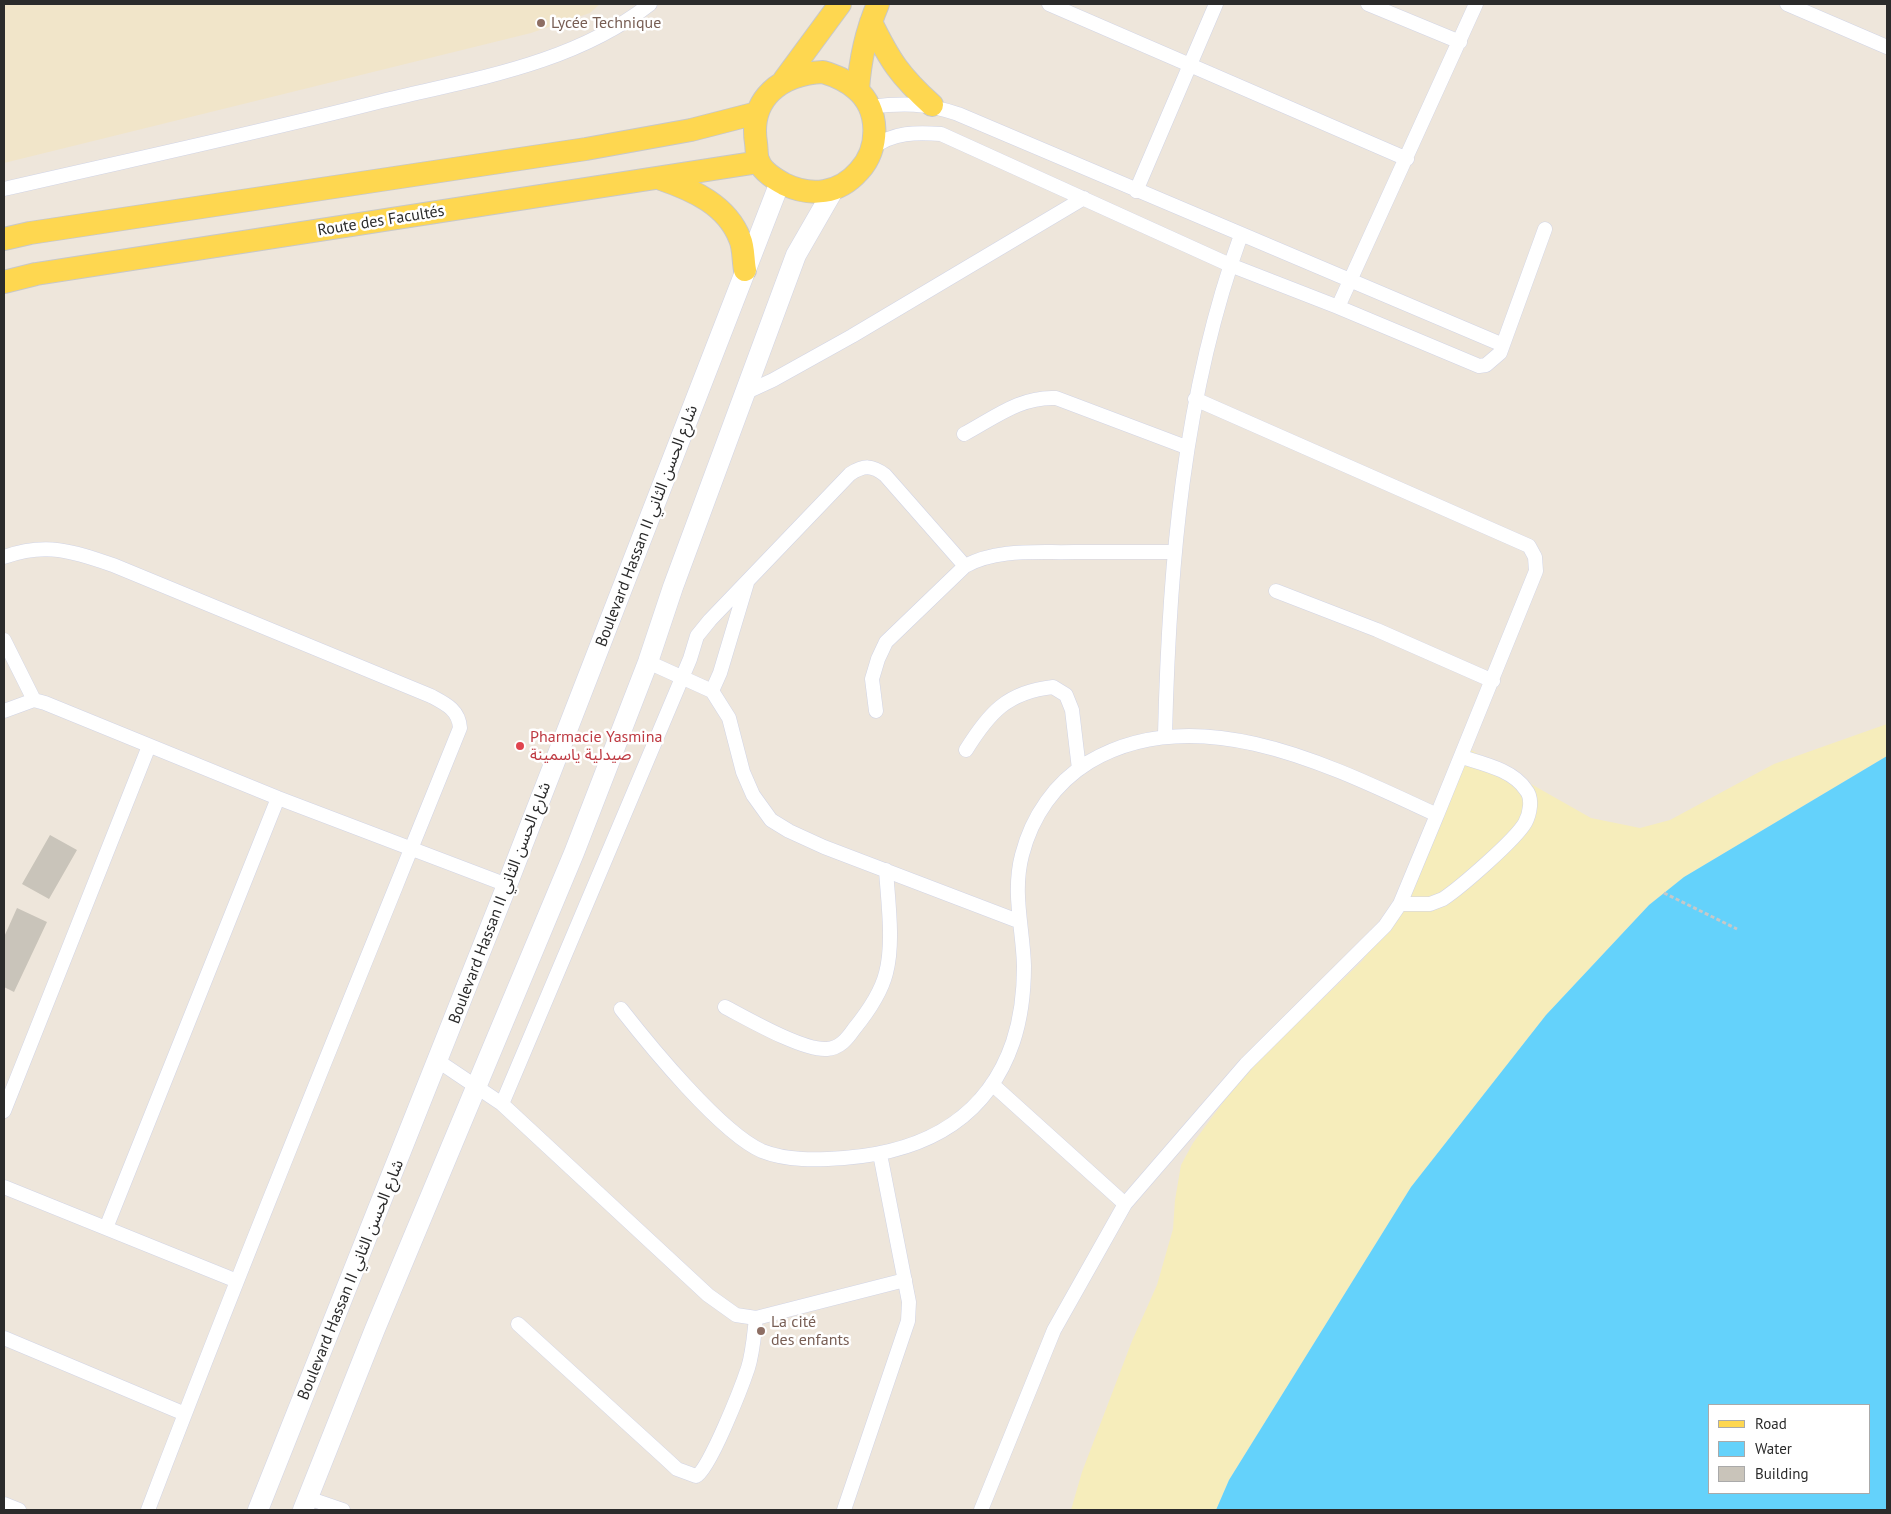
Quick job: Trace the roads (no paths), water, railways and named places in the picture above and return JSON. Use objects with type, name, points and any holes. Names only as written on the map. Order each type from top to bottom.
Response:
[{"type":"main road","points":[[840,4],[784,80],[768,94],[757,113],[754,132],[759,162],[771,177],[797,190],[816,193],[834,189],[851,180],[865,166],[873,148],[875,127],[864,99],[860,64],[874,13]]},
{"type":"main road","points":[[874,13],[887,56],[904,80],[932,105]]},
{"type":"main road","points":[[784,80],[803,73],[823,72],[842,78],[864,99]]},
{"type":"main road","points":[[4,239],[30,233],[586,149],[691,130],[757,113]]},
{"type":"main road","name":"Route des Facultés","points":[[4,282],[55,271],[759,162]]},
{"type":"main road","points":[[660,178],[689,188],[710,201],[726,215],[740,239],[745,270]]},
{"type":"main road","name":"Boulevard Hassan II شارع الحسن الثاني","points":[[258,1510],[508,885],[780,182]]},
{"type":"main road","points":[[306,1504],[375,1329],[553,904],[648,662],[673,587],[796,256],[834,189]]},
{"type":"street","points":[[4,189],[233,138],[517,68],[584,44],[650,4]]},
{"type":"street","points":[[1049,4],[1406,158]]},
{"type":"street","points":[[1136,191],[1216,4]]},
{"type":"street","points":[[1368,4],[1460,42]]},
{"type":"street","points":[[1338,307],[1352,280],[1476,4]]},
{"type":"street","points":[[1788,4],[1887,47]]},
{"type":"street","points":[[864,99],[932,105],[958,114],[1503,345]]},
{"type":"street","points":[[873,148],[880,142],[901,135],[918,132],[941,134],[1230,265],[1338,307],[1479,366],[1486,365],[1500,353],[1544,228]]},
{"type":"street","points":[[747,392],[773,380],[852,336],[1084,198]]},
{"type":"street","points":[[1165,735],[1167,645],[1186,447],[1196,399],[1230,265],[1241,235]]},
{"type":"street","points":[[964,434],[1022,401],[1040,397],[1056,398],[1186,447]]},
{"type":"street","points":[[981,1510],[1054,1330],[1125,1204],[1240,1071],[1364,949],[1385,926],[1400,904],[1536,571],[1535,557],[1529,546],[1196,399]]},
{"type":"street","points":[[502,1104],[682,676],[697,636],[748,579],[850,474],[867,466],[875,468],[885,475],[965,566]]},
{"type":"street","points":[[4,557],[39,548],[72,551],[113,565],[432,696],[448,705],[459,718],[460,728],[237,1281],[148,1510]]},
{"type":"street","points":[[876,711],[872,679],[886,642],[965,566],[998,554],[1175,552]]},
{"type":"street","points":[[712,692],[720,673],[748,579]]},
{"type":"street","points":[[1276,591],[1377,630],[1492,681]]},
{"type":"street","points":[[4,640],[34,700],[278,798],[508,885]]},
{"type":"street","points":[[648,662],[682,676],[712,692],[729,718],[743,772],[753,795],[771,820],[788,831],[824,847],[1018,921]]},
{"type":"street","points":[[966,750],[981,726],[999,706],[1017,697],[1053,687],[1066,695],[1072,710],[1078,769]]},
{"type":"street","points":[[4,711],[34,700]]},
{"type":"street","points":[[621,1009],[642,1035],[726,1125],[742,1139],[762,1150],[782,1156],[823,1160],[880,1154],[916,1145],[942,1132],[970,1109],[992,1084],[1012,1044],[1022,1006],[1024,964],[1016,890],[1021,857],[1028,833],[1042,807],[1058,786],[1078,769],[1102,754],[1126,745],[1165,735],[1227,740],[1306,758],[1437,815]]},
{"type":"street","points":[[4,1111],[149,746]]},
{"type":"street","points":[[1400,904],[1430,904],[1443,899],[1506,842],[1525,822],[1530,806],[1528,791],[1518,780],[1503,771],[1462,756]]},
{"type":"street","points":[[106,1228],[278,798]]},
{"type":"street","points":[[725,1007],[763,1026],[820,1049],[838,1046],[844,1041],[864,1017],[886,974],[889,956],[886,870]]},
{"type":"street","points":[[438,1061],[502,1104],[708,1295],[736,1315],[756,1318],[905,1280]]},
{"type":"street","points":[[992,1084],[1125,1204]]},
{"type":"street","points":[[844,1510],[908,1321],[909,1302],[880,1154]]},
{"type":"street","points":[[4,1187],[237,1281]]},
{"type":"street","points":[[518,1324],[664,1458],[677,1468],[696,1476],[705,1469],[712,1455],[748,1368],[756,1318]]},
{"type":"street","points":[[4,1338],[185,1414]]},
{"type":"street","points":[[4,1504],[19,1510]]},
{"type":"street","points":[[306,1504],[343,1510]]},
{"type":"water","points":[[1887,756],[1887,1510],[1216,1510],[1229,1480],[1411,1187],[1546,1015],[1649,905],[1684,877]]},
{"type":"place","name":"Lycée Technique","points":[[541,23]]},
{"type":"place","name":"Pharmacie Yasmina صيدلية ياسمينة","points":[[520,746]]},
{"type":"place","name":"La cité des enfants","points":[[761,1331]]}]
